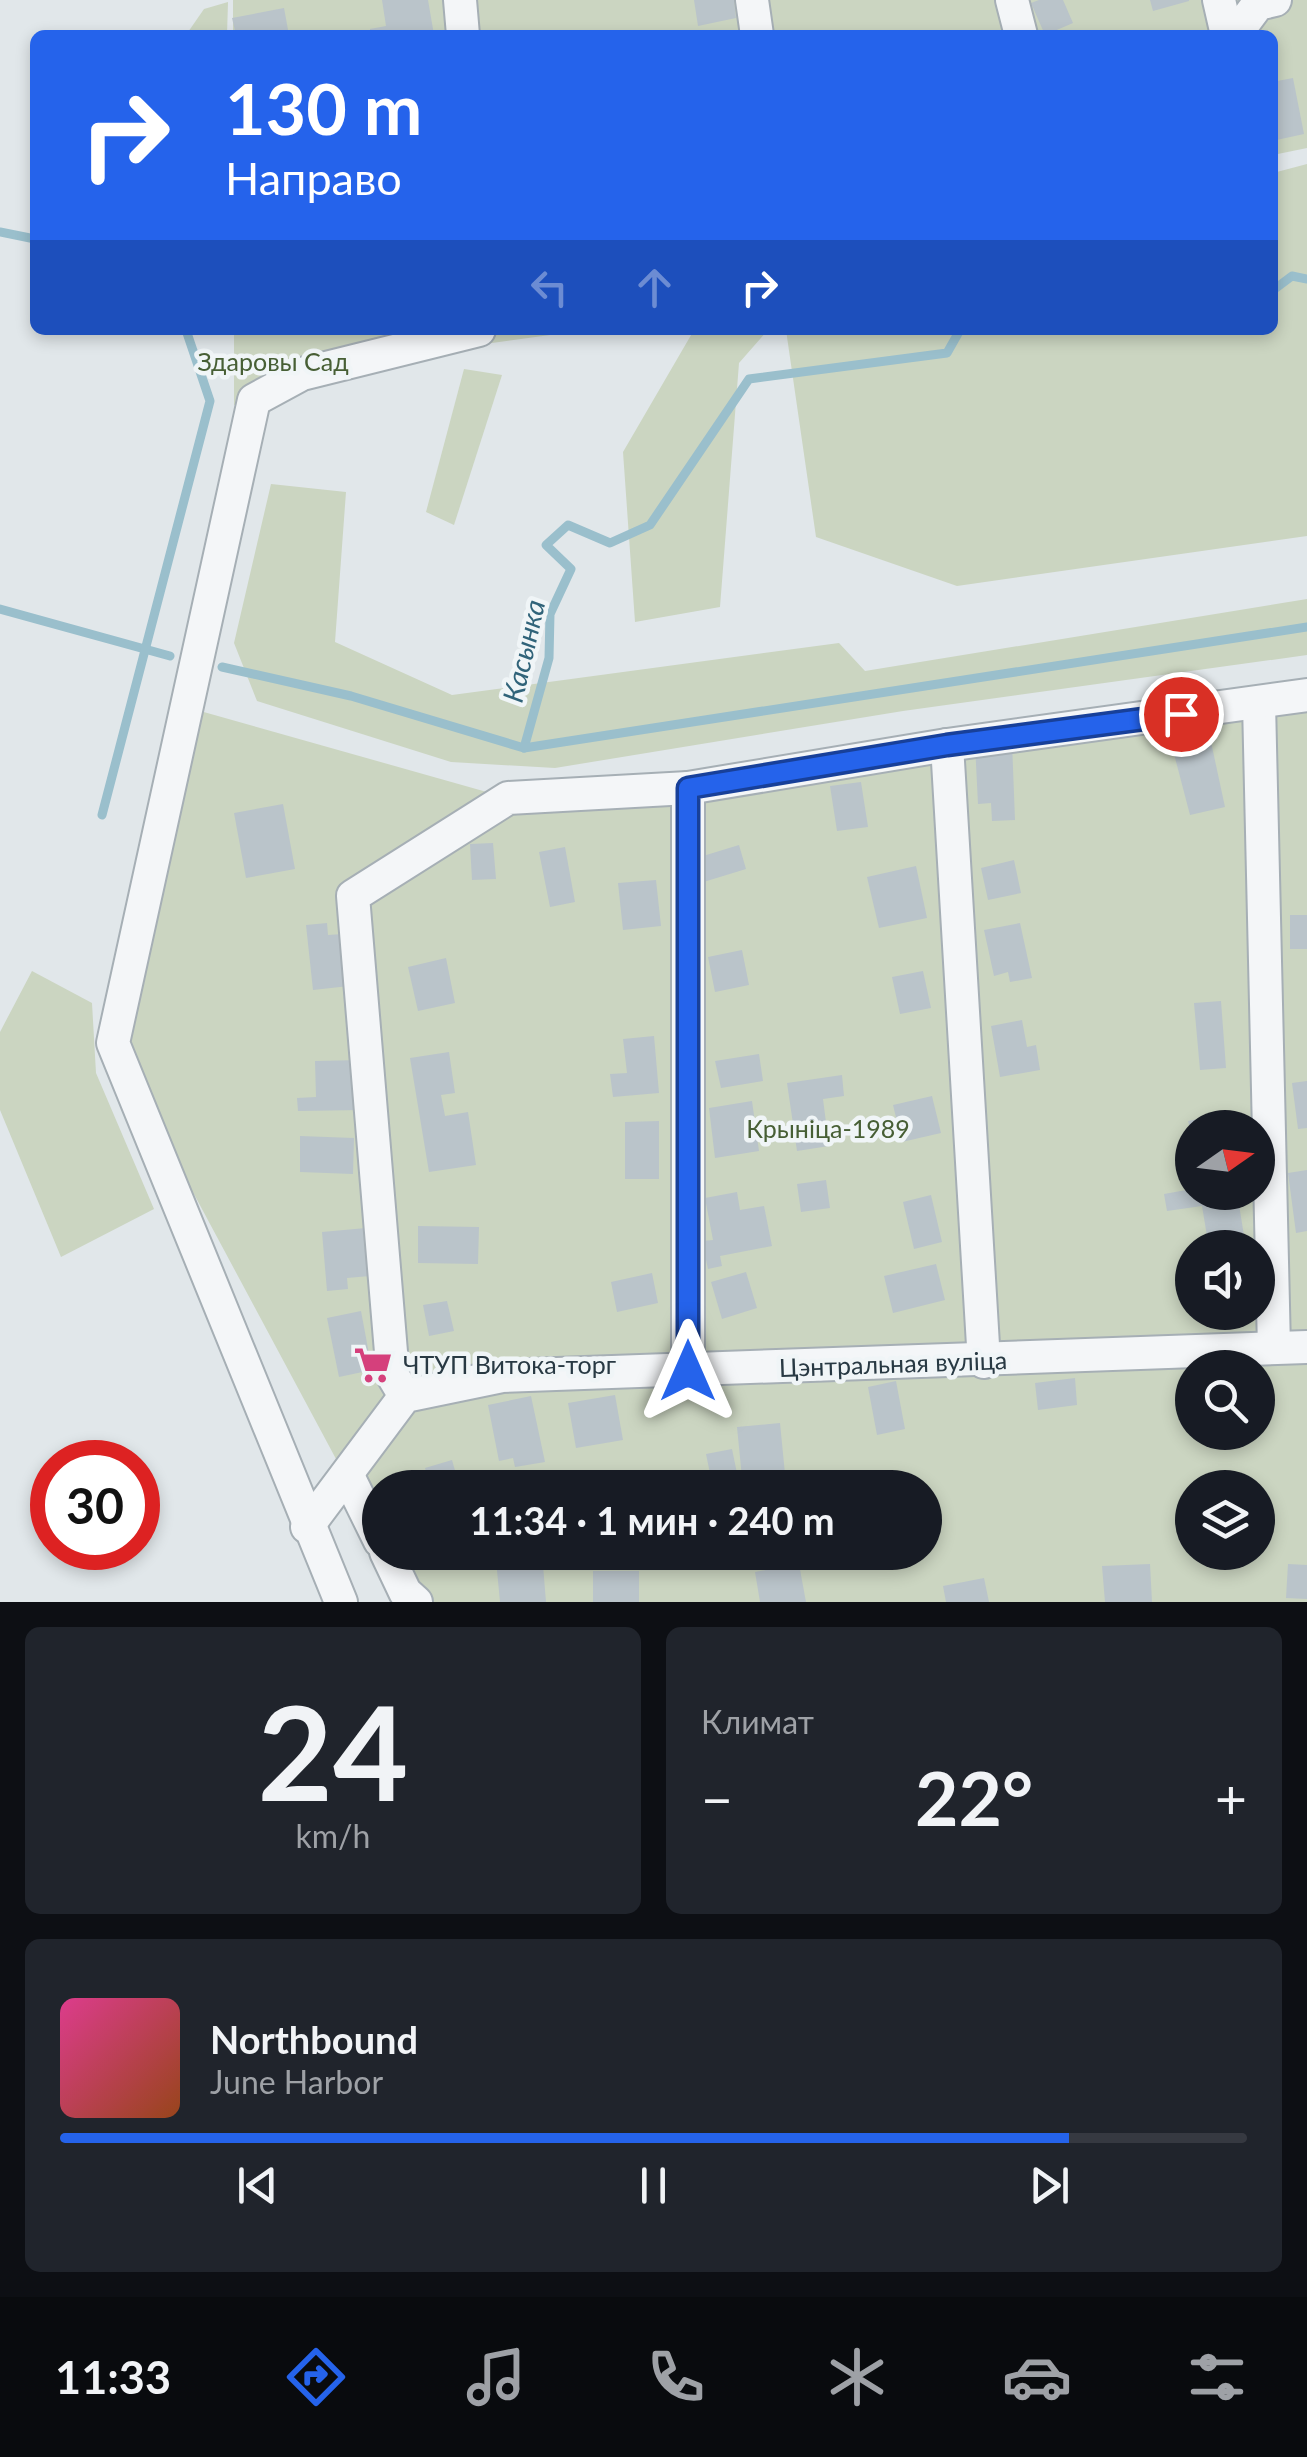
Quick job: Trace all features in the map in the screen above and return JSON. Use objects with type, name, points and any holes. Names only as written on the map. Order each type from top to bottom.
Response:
[{"type":"street","points":[[460,0],[463,30]]},
{"type":"street","points":[[752,0],[757,30]]},
{"type":"street","points":[[1012,0],[1020,30]]},
{"type":"street","points":[[1220,0],[1226,30]]},
{"type":"street","points":[[1239,30],[1258,4],[1274,0]]},
{"type":"street","points":[[341,1602],[113,1043],[254,400],[302,374],[458,335]]},
{"type":"street","points":[[307,1526],[405,1396],[393,1376],[353,896],[508,798],[688,788],[947,745],[1307,695]]},
{"type":"street","points":[[1259,704],[1274,1348]]},
{"type":"street","points":[[947,745],[984,1362]]},
{"type":"street","points":[[688,788],[688,1371]]},
{"type":"street","name":"Цэнтральная вуліца","points":[[405,1396],[502,1376],[984,1362],[1307,1347]]},
{"type":"street","points":[[348,1476],[362,1504]]},
{"type":"street","points":[[395,1570],[416,1602]]},
{"type":"green space","points":[[233,0],[1307,0],[1307,148],[1278,154],[1278,30],[233,30]]},
{"type":"green space","points":[[228,2],[227,30],[189,30],[204,9]]},
{"type":"green space","points":[[1307,164],[1307,536],[957,586],[816,537],[787,335],[1278,335],[1278,172]]},
{"type":"green space","name":"Здаровы Сад","points":[[234,335],[551,335],[456,348],[234,405]]},
{"type":"green space","points":[[691,335],[764,335],[739,363],[720,607],[635,622],[623,452]]},
{"type":"green space","points":[[464,369],[502,375],[454,525],[426,512]]},
{"type":"green space","points":[[271,484],[346,492],[335,642],[452,695],[839,643],[865,671],[1307,599],[1307,655],[903,711],[555,768],[451,762],[257,701],[234,643]]},
{"type":"green space","name":"Крыніца-1989","points":[[1307,686],[1307,1602],[416,1602],[396,1570],[942,1570],[942,1470],[362,1470],[362,1507],[113,1043],[186,707],[508,798]]},
{"type":"green space","points":[[32,971],[92,1003],[96,1073],[154,1209],[61,1257],[0,1110],[0,1032]]},
{"type":"building","points":[[382,0],[428,0],[433,30],[370,30],[386,26]]},
{"type":"building","points":[[694,0],[734,0],[736,18],[698,26]]},
{"type":"building","points":[[1063,0],[1073,23],[1057,30],[1043,30],[1031,3]]},
{"type":"building","points":[[1150,0],[1189,0],[1189,1],[1153,11]]},
{"type":"building","points":[[284,8],[288,30],[235,30],[232,18]]},
{"type":"building","points":[[1293,78],[1304,134],[1278,140],[1278,81]]},
{"type":"building","points":[[1012,742],[1015,820],[992,821],[991,803],[978,804],[975,744]]},
{"type":"building","points":[[1211,742],[1225,807],[1190,815],[1173,750]]},
{"type":"building","points":[[861,782],[868,827],[837,831],[830,786]]},
{"type":"building","points":[[283,804],[295,869],[246,878],[234,813]]},
{"type":"building","points":[[493,843],[496,879],[472,880],[470,844]]},
{"type":"building","points":[[739,845],[746,869],[697,884],[690,860]]},
{"type":"building","points":[[565,847],[575,902],[550,907],[539,852]]},
{"type":"building","points":[[1014,860],[1021,893],[988,900],[981,868]]},
{"type":"building","points":[[916,866],[927,918],[879,928],[867,877]]},
{"type":"building","points":[[656,880],[661,926],[623,930],[618,883]]},
{"type":"building","points":[[1290,915],[1307,915],[1307,949],[1290,949]]},
{"type":"building","points":[[327,923],[328,935],[343,934],[349,986],[313,990],[306,925]]},
{"type":"building","points":[[1020,923],[1032,978],[1010,982],[1008,972],[994,976],[984,930]]},
{"type":"building","points":[[742,950],[749,985],[715,992],[708,957]]},
{"type":"building","points":[[446,958],[455,1003],[418,1011],[408,967]]},
{"type":"building","points":[[923,971],[931,1008],[900,1014],[892,977]]},
{"type":"building","points":[[1221,1001],[1226,1068],[1200,1070],[1194,1003]]},
{"type":"building","points":[[1022,1020],[1027,1047],[1036,1045],[1040,1070],[1000,1077],[991,1026]]},
{"type":"building","points":[[654,1036],[659,1093],[613,1097],[610,1074],[627,1073],[623,1039]]},
{"type":"building","points":[[449,1052],[455,1093],[441,1095],[445,1116],[468,1112],[476,1165],[429,1172],[410,1058]]},
{"type":"building","points":[[759,1054],[763,1081],[721,1088],[715,1061]]},
{"type":"building","points":[[362,1060],[363,1110],[298,1111],[297,1098],[316,1097],[315,1061]]},
{"type":"building","points":[[842,1075],[844,1096],[823,1099],[829,1146],[797,1151],[787,1083]]},
{"type":"building","points":[[1307,1081],[1307,1128],[1298,1129],[1292,1083]]},
{"type":"building","points":[[932,1096],[941,1133],[902,1142],[893,1105]]},
{"type":"building","points":[[752,1101],[759,1151],[715,1158],[709,1108]]},
{"type":"building","points":[[659,1121],[659,1179],[625,1179],[625,1122]]},
{"type":"building","points":[[300,1136],[354,1138],[353,1174],[300,1172]]},
{"type":"building","points":[[1307,1170],[1307,1231],[1296,1233],[1288,1173]]},
{"type":"building","points":[[826,1180],[830,1208],[801,1212],[797,1184]]},
{"type":"building","points":[[737,1192],[740,1210],[764,1206],[772,1246],[720,1256],[722,1266],[708,1269],[702,1241],[713,1240],[705,1198]]},
{"type":"building","points":[[1175,1192],[1175,1210],[1167,1211],[1164,1194]]},
{"type":"building","points":[[931,1195],[942,1242],[914,1249],[903,1202]]},
{"type":"building","points":[[1203,1210],[1240,1210],[1243,1230],[1206,1230]]},
{"type":"building","points":[[418,1226],[479,1227],[478,1264],[418,1263]]},
{"type":"building","points":[[366,1228],[370,1276],[347,1278],[348,1289],[327,1291],[322,1232]]},
{"type":"building","points":[[936,1264],[945,1300],[893,1313],[884,1276]]},
{"type":"building","points":[[746,1272],[757,1308],[722,1319],[711,1282]]},
{"type":"building","points":[[652,1273],[658,1303],[617,1312],[611,1282]]},
{"type":"building","points":[[447,1301],[454,1331],[429,1336],[423,1305]]},
{"type":"building","points":[[361,1311],[372,1370],[339,1377],[327,1318]]},
{"type":"building","points":[[1075,1378],[1077,1405],[1038,1410],[1035,1383]]},
{"type":"building","points":[[896,1381],[905,1429],[877,1435],[868,1387]]},
{"type":"building","points":[[615,1395],[623,1440],[576,1448],[568,1403]]},
{"type":"building","points":[[531,1396],[545,1462],[515,1467],[513,1458],[499,1461],[488,1405]]},
{"type":"building","points":[[780,1423],[785,1470],[741,1470],[737,1427]]},
{"type":"building","points":[[732,1449],[736,1470],[709,1470],[706,1454]]},
{"type":"building","points":[[452,1460],[455,1470],[426,1470]]},
{"type":"building","points":[[1150,1564],[1152,1602],[1105,1602],[1102,1566]]},
{"type":"building","points":[[1288,1564],[1307,1565],[1307,1599],[1286,1598]]},
{"type":"building","points":[[497,1570],[543,1570],[546,1602],[500,1602]]},
{"type":"building","points":[[800,1570],[806,1602],[760,1602],[755,1572]]},
{"type":"building","points":[[593,1571],[639,1571],[639,1602],[593,1602]]},
{"type":"building","points":[[984,1578],[989,1602],[946,1602],[943,1586]]},
{"type":"waterway","points":[[0,232],[30,238]]},
{"type":"waterway","name":"Касынка","points":[[1278,286],[1292,276],[1307,279]]},
{"type":"waterway","points":[[102,815],[210,401],[188,335]]},
{"type":"waterway","name":"Касынка","points":[[222,667],[351,696],[524,748],[549,658],[550,614],[571,569],[546,545],[568,525],[610,543],[650,525],[749,379],[947,353],[957,335]]},
{"type":"waterway","name":"Касынка","points":[[0,609],[170,656]]},
{"type":"waterway","points":[[524,748],[1307,627]]},
{"type":"place","name":"ЧТУП Витока-торг","points":[[373,1365]]},
{"type":"route","points":[[688,1371],[688,788],[947,745],[1181,714]]}]
